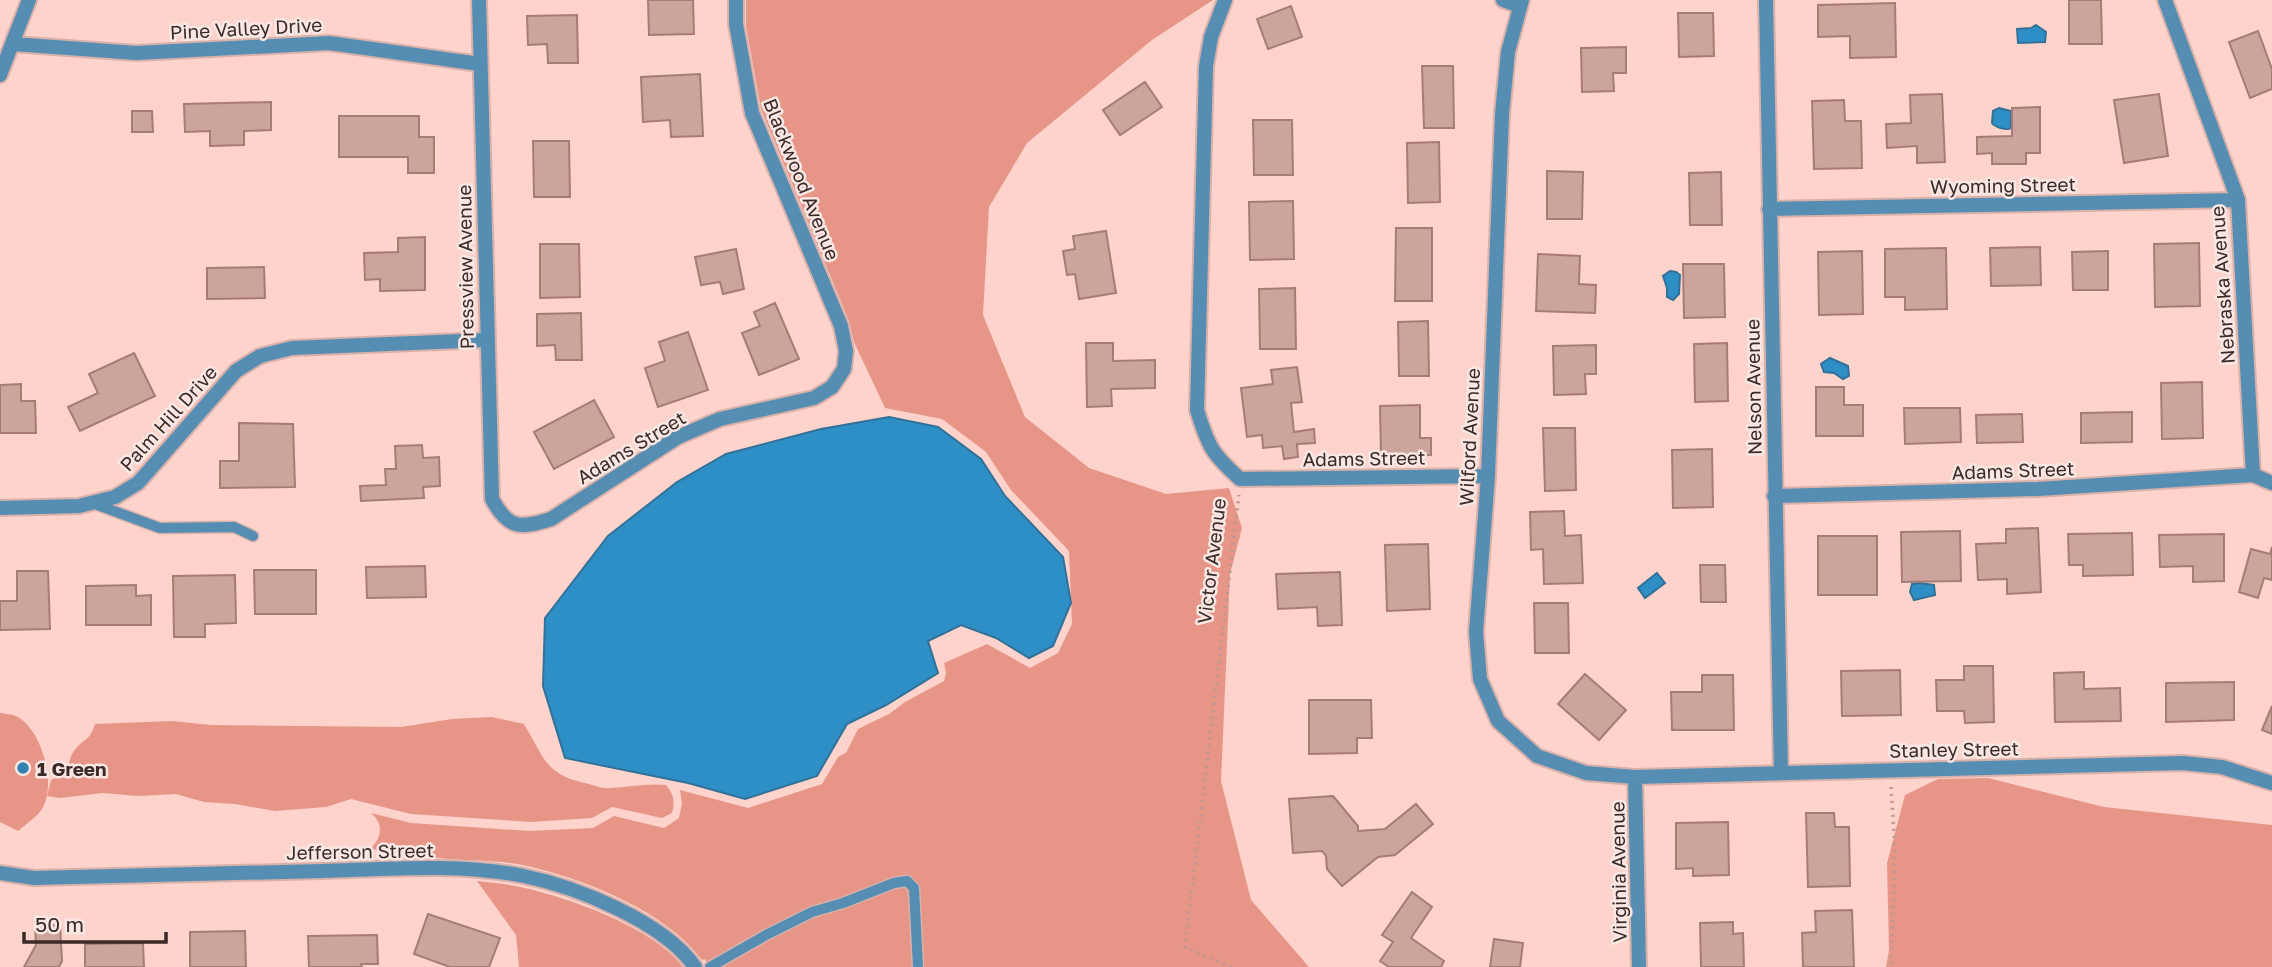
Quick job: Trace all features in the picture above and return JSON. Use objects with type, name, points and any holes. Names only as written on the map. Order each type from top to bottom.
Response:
[{"type":"street","points":[[0,75],[29,0]]},
{"type":"street","name":"Pressview Avenue","points":[[479,0],[492,499],[500,514],[512,525]]},
{"type":"street","name":"Blackwood Avenue","points":[[736,0],[736,24],[752,113],[841,326],[846,351],[844,369]]},
{"type":"street","name":"Victor Avenue","points":[[1225,0],[1211,37],[1206,66],[1197,410],[1207,443],[1217,459],[1240,480]]},
{"type":"street","points":[[1503,0],[1520,3]]},
{"type":"street","name":"Nelson Avenue","points":[[1766,0],[1781,773]]},
{"type":"street","name":"Nebraska Avenue","points":[[2165,0],[2238,200],[2253,475]]},
{"type":"street","name":"Wilford Avenue","points":[[1520,3],[1508,52],[1502,114],[1488,476],[1476,632],[1480,679],[1498,720],[1537,756],[1586,773],[1635,777]]},
{"type":"street","name":"Pine Valley Drive","points":[[13,44],[136,52],[329,43],[480,64]]},
{"type":"street","name":"Wyoming Street","points":[[1769,209],[2238,200]]},
{"type":"street","name":"Palm Hill Drive","points":[[0,508],[79,506],[115,497],[138,483],[236,371],[260,356],[292,348],[486,340]]},
{"type":"street","name":"Adams Street","points":[[512,525],[531,525],[551,519],[678,437],[720,419],[814,398],[832,387],[844,369]]},
{"type":"street","points":[[2253,475],[2272,483]]},
{"type":"street","name":"Adams Street","points":[[1774,496],[2038,489],[2253,475]]},
{"type":"street","name":"Adams Street","points":[[1240,480],[1488,476]]},
{"type":"street","name":"Stanley Street","points":[[1635,777],[2183,763],[2222,767],[2272,783]]},
{"type":"street","name":"Virginia Avenue","points":[[1635,777],[1639,967]]},
{"type":"street","name":"Jefferson Street","points":[[0,873],[34,878],[395,869],[478,870],[523,876],[558,885],[623,911],[655,929],[687,955],[695,967]]},
{"type":"lane","points":[[91,503],[160,528],[234,527],[253,536]]},
{"type":"lane","points":[[710,967],[766,934],[812,912],[894,883],[907,881],[914,888],[918,967]]},
{"type":"path","name":"Victor Avenue","points":[[1231,967],[1185,947],[1240,480]]},
{"type":"path","points":[[1890,769],[1895,848],[1891,967]]},
{"type":"shaded area","points":[[746,0],[1213,0],[1152,40],[1027,143],[989,207],[983,315],[1025,417],[1089,468],[1166,494],[1229,488],[1242,528],[1230,574],[1221,781],[1251,900],[1309,967],[708,967],[705,959],[702,960],[687,943],[647,913],[574,879],[517,864],[370,849],[380,831],[378,822],[371,813],[411,823],[530,831],[593,828],[614,816],[664,828],[679,818],[682,803],[680,790],[748,808],[822,784],[838,757],[846,753],[858,729],[944,681],[944,663],[987,644],[1030,668],[1058,653],[1072,624],[1069,551],[1011,490],[986,452],[942,419],[885,408],[854,342],[849,321],[761,109],[746,26]]},
{"type":"shaded area","name":"1 Green","points":[[0,713],[16,716],[33,732],[40,745],[47,772],[48,786],[42,809],[18,831],[0,822]]},
{"type":"shaded area","points":[[492,717],[524,724],[548,764],[563,776],[605,788],[666,785],[673,798],[672,813],[662,818],[612,807],[592,818],[531,822],[411,814],[351,799],[326,807],[275,811],[204,802],[176,794],[138,796],[103,793],[60,798],[47,796],[51,780],[68,773],[72,753],[88,737],[95,724],[172,721],[211,725],[401,727],[452,719]]},
{"type":"shaded area","points":[[1988,778],[2104,807],[2272,825],[2272,967],[1886,967],[1889,950],[1887,863],[1905,795],[1938,779]]},
{"type":"shaded area","points":[[477,881],[544,893],[611,917],[653,940],[683,967],[519,967],[516,935]]},
{"type":"water","points":[[2036,25],[2046,32],[2045,42],[2018,43],[2017,29]]},
{"type":"water","points":[[1999,108],[2011,111],[2011,128],[2001,128],[1992,123],[1993,111]]},
{"type":"water","points":[[1670,271],[1680,275],[1679,294],[1673,300],[1667,297],[1663,276]]},
{"type":"water","points":[[1830,358],[1848,366],[1849,376],[1843,379],[1834,373],[1824,372],[1821,364]]},
{"type":"water","points":[[889,417],[938,427],[981,459],[1005,496],[1063,557],[1071,603],[1053,646],[1029,658],[996,638],[961,625],[928,641],[938,673],[886,705],[847,724],[817,776],[745,799],[688,783],[565,758],[543,686],[545,618],[608,536],[677,482],[726,454],[821,429]]},
{"type":"water","points":[[1657,573],[1665,583],[1645,598],[1638,588]]},
{"type":"water","points":[[1912,584],[1934,585],[1935,595],[1914,600],[1910,592]]},
{"type":"building","points":[[648,0],[693,0],[694,34],[649,35]]},
{"type":"building","points":[[2069,0],[2101,0],[2102,44],[2069,44]]},
{"type":"building","points":[[1895,3],[1896,57],[1850,58],[1850,36],[1818,37],[1818,5]]},
{"type":"building","points":[[1291,6],[1302,37],[1268,49],[1257,19]]},
{"type":"building","points":[[1678,13],[1713,13],[1714,56],[1679,57]]},
{"type":"building","points":[[577,15],[578,63],[548,63],[547,44],[528,45],[527,16]]},
{"type":"building","points":[[2258,31],[2272,69],[2272,89],[2250,98],[2229,42]]},
{"type":"building","points":[[1626,47],[1626,73],[1613,73],[1614,91],[1582,92],[1581,48]]},
{"type":"building","points":[[1422,66],[1453,66],[1454,128],[1424,128]]},
{"type":"building","points":[[700,74],[703,136],[671,137],[670,120],[643,122],[641,77]]},
{"type":"building","points":[[1145,82],[1162,107],[1120,135],[1103,110]]},
{"type":"building","points":[[1942,94],[1945,162],[1917,163],[1917,146],[1887,148],[1886,124],[1911,123],[1910,95]]},
{"type":"building","points":[[2159,94],[2168,156],[2124,163],[2114,100]]},
{"type":"building","points":[[1844,100],[1845,121],[1861,121],[1862,168],[1814,169],[1812,101]]},
{"type":"building","points":[[271,102],[271,130],[244,131],[244,145],[210,146],[210,131],[185,132],[184,104]]},
{"type":"building","points":[[2040,107],[2040,153],[2026,153],[2026,164],[1992,164],[1992,153],[1977,154],[1977,137],[2012,136],[2012,108]]},
{"type":"building","points":[[132,111],[152,111],[153,132],[132,132]]},
{"type":"building","points":[[339,116],[419,116],[419,137],[434,137],[434,173],[408,173],[408,157],[339,157]]},
{"type":"building","points":[[1253,120],[1292,120],[1293,175],[1254,175]]},
{"type":"building","points":[[533,141],[569,141],[570,197],[534,197]]},
{"type":"building","points":[[1439,142],[1440,202],[1408,203],[1407,143]]},
{"type":"building","points":[[1547,171],[1583,172],[1582,219],[1547,219]]},
{"type":"building","points":[[1721,172],[1722,225],[1690,225],[1689,173]]},
{"type":"building","points":[[1293,201],[1294,259],[1250,260],[1249,202]]},
{"type":"building","points":[[1396,228],[1432,228],[1432,301],[1395,301]]},
{"type":"building","points":[[1106,231],[1116,293],[1079,299],[1075,274],[1067,275],[1063,251],[1075,249],[1073,236]]},
{"type":"building","points":[[425,237],[425,290],[380,291],[380,279],[365,280],[364,253],[398,252],[398,238]]},
{"type":"building","points":[[2199,243],[2200,306],[2155,307],[2154,244]]},
{"type":"building","points":[[540,244],[579,244],[580,297],[540,298]]},
{"type":"building","points":[[2040,247],[2041,285],[1991,286],[1990,248]]},
{"type":"building","points":[[1946,248],[1947,309],[1905,310],[1905,297],[1885,297],[1885,249]]},
{"type":"building","points":[[736,249],[744,289],[723,294],[720,282],[701,285],[695,257]]},
{"type":"building","points":[[1862,251],[1863,314],[1819,315],[1818,252]]},
{"type":"building","points":[[2108,251],[2108,290],[2073,290],[2072,252]]},
{"type":"building","points":[[1538,254],[1580,256],[1579,284],[1596,285],[1595,313],[1536,311]]},
{"type":"building","points":[[1683,264],[1724,264],[1725,317],[1684,318]]},
{"type":"building","points":[[264,267],[265,298],[207,299],[207,268]]},
{"type":"building","points":[[1295,288],[1296,349],[1260,349],[1259,289]]},
{"type":"building","points":[[775,303],[799,359],[759,375],[742,333],[760,326],[754,312]]},
{"type":"building","points":[[581,313],[582,360],[556,360],[555,345],[537,346],[537,314]]},
{"type":"building","points":[[1428,321],[1429,376],[1399,376],[1398,322]]},
{"type":"building","points":[[688,332],[708,390],[658,407],[645,368],[665,361],[659,342]]},
{"type":"building","points":[[1086,343],[1113,343],[1113,361],[1155,360],[1155,388],[1111,389],[1112,406],[1087,407]]},
{"type":"building","points":[[1727,343],[1728,401],[1695,402],[1694,344]]},
{"type":"building","points":[[1596,345],[1596,374],[1585,374],[1586,394],[1554,395],[1553,346]]},
{"type":"building","points":[[134,353],[155,396],[80,431],[68,407],[98,393],[89,374]]},
{"type":"building","points":[[1297,367],[1302,402],[1291,403],[1294,432],[1314,429],[1315,443],[1297,444],[1298,457],[1284,459],[1282,446],[1263,448],[1262,435],[1247,437],[1241,388],[1273,384],[1271,370]]},
{"type":"building","points":[[2202,382],[2203,438],[2162,439],[2161,383]]},
{"type":"building","points":[[21,384],[21,401],[35,401],[36,433],[0,433],[0,385]]},
{"type":"building","points":[[1816,387],[1844,387],[1844,405],[1863,405],[1863,436],[1816,436]]},
{"type":"building","points":[[594,400],[614,437],[554,469],[534,432]]},
{"type":"building","points":[[1420,405],[1420,438],[1431,438],[1431,455],[1381,456],[1380,406]]},
{"type":"building","points":[[1904,408],[1960,408],[1961,442],[1905,444]]},
{"type":"building","points":[[2132,412],[2132,442],[2081,443],[2081,413]]},
{"type":"building","points":[[2022,414],[2023,442],[1977,443],[1976,415]]},
{"type":"building","points":[[239,423],[293,424],[295,487],[220,488],[220,461],[239,461]]},
{"type":"building","points":[[1543,428],[1575,428],[1576,490],[1545,491]]},
{"type":"building","points":[[422,445],[423,458],[439,457],[440,486],[423,487],[424,498],[361,501],[360,486],[386,485],[385,469],[396,469],[395,446]]},
{"type":"building","points":[[1712,449],[1713,507],[1673,508],[1672,450]]},
{"type":"building","points":[[1564,511],[1565,536],[1581,535],[1583,583],[1544,584],[1543,549],[1531,550],[1530,512]]},
{"type":"building","points":[[2038,528],[2041,592],[2007,594],[2007,579],[1978,580],[1976,544],[2006,543],[2006,529]]},
{"type":"building","points":[[1960,531],[1961,581],[1902,582],[1901,532]]},
{"type":"building","points":[[2132,533],[2133,575],[2083,576],[2083,565],[2069,565],[2068,534]]},
{"type":"building","points":[[2224,534],[2224,581],[2193,582],[2193,566],[2160,567],[2159,535]]},
{"type":"building","points":[[1818,536],[1877,536],[1877,595],[1818,595]]},
{"type":"building","points":[[1428,544],[1430,609],[1387,611],[1385,545]]},
{"type":"building","points":[[2272,547],[2272,580],[2264,578],[2258,598],[2239,592],[2251,549],[2270,554]]},
{"type":"building","points":[[1700,565],[1725,565],[1726,602],[1701,602]]},
{"type":"building","points":[[425,566],[426,597],[367,598],[366,567]]},
{"type":"building","points":[[254,570],[316,570],[316,614],[255,614]]},
{"type":"building","points":[[17,571],[48,571],[50,629],[0,630],[0,601],[17,601]]},
{"type":"building","points":[[1340,572],[1342,625],[1318,626],[1317,607],[1278,609],[1276,574]]},
{"type":"building","points":[[235,575],[236,623],[205,624],[205,637],[174,637],[173,576]]},
{"type":"building","points":[[136,585],[136,596],[151,595],[151,625],[86,625],[86,586]]},
{"type":"building","points":[[1534,603],[1568,603],[1569,653],[1535,653]]},
{"type":"building","points":[[1964,666],[1993,666],[1994,722],[1965,723],[1964,711],[1937,711],[1936,680],[1964,680]]},
{"type":"building","points":[[1900,670],[1901,715],[1842,716],[1841,671]]},
{"type":"building","points":[[2084,672],[2084,689],[2120,688],[2121,721],[2055,722],[2054,673]]},
{"type":"building","points":[[1585,674],[1626,710],[1599,740],[1558,704]]},
{"type":"building","points":[[1702,675],[1733,675],[1734,730],[1672,730],[1671,692],[1702,692]]},
{"type":"building","points":[[2234,682],[2234,720],[2166,722],[2166,683]]},
{"type":"building","points":[[1309,700],[1371,700],[1372,738],[1357,738],[1357,753],[1309,754]]},
{"type":"building","points":[[2272,706],[2272,734],[2262,730]]},
{"type":"building","points":[[1333,796],[1358,826],[1358,831],[1385,829],[1416,804],[1433,824],[1395,855],[1378,857],[1342,886],[1327,869],[1326,856],[1322,851],[1293,853],[1289,799]]},
{"type":"building","points":[[1806,813],[1834,813],[1835,827],[1849,827],[1850,886],[1808,887]]},
{"type":"building","points":[[1728,822],[1729,875],[1693,876],[1693,868],[1676,869],[1676,823]]},
{"type":"building","points":[[1412,892],[1432,907],[1411,938],[1444,961],[1441,967],[1389,967],[1380,961],[1393,942],[1382,935]]},
{"type":"building","points":[[1852,910],[1854,967],[1803,967],[1802,933],[1816,932],[1815,911]]},
{"type":"building","points":[[428,914],[500,938],[489,967],[450,967],[414,954]]},
{"type":"building","points":[[1733,922],[1733,934],[1743,933],[1744,967],[1701,967],[1700,923]]},
{"type":"building","points":[[35,925],[60,925],[62,961],[59,967],[24,967],[36,945]]},
{"type":"building","points":[[245,931],[246,967],[190,967],[190,932]]},
{"type":"building","points":[[377,935],[378,964],[361,964],[362,967],[309,967],[308,936]]},
{"type":"building","points":[[1494,939],[1523,943],[1520,967],[1490,967]]},
{"type":"building","points":[[143,943],[144,967],[85,967],[85,944]]},
{"type":"place","name":"1 Green","points":[[23,768]]}]
